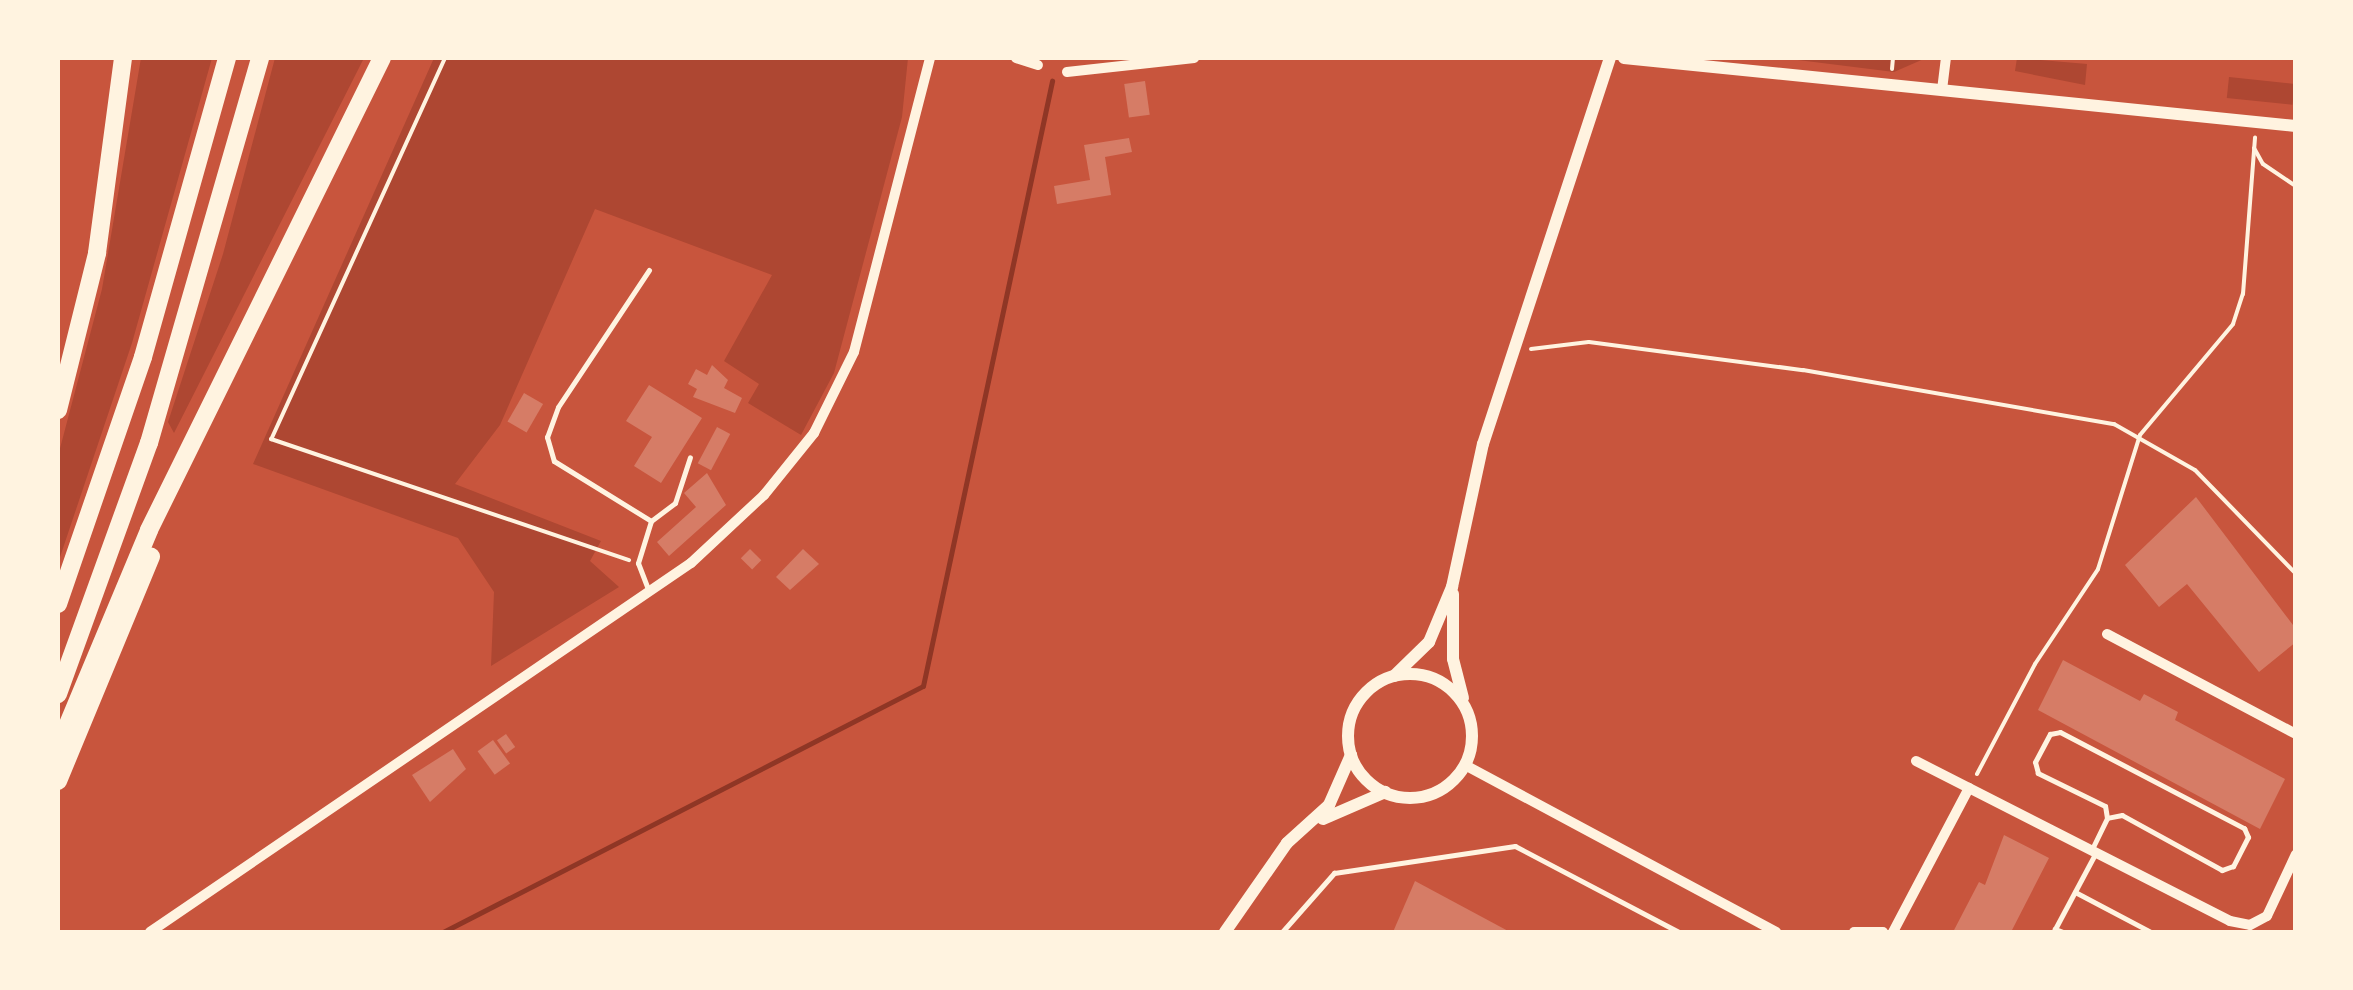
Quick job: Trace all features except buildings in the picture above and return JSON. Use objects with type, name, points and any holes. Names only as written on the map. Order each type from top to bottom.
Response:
[{"type":"main road","points":[[58,410],[97,252],[123,58]]},
{"type":"main road","points":[[58,604],[143,357],[227,58]]},
{"type":"main road","points":[[58,694],[155,426],[260,58]]},
{"type":"main road","points":[[58,748],[190,448],[382,58]]},
{"type":"main road","points":[[58,781],[190,448]]},
{"type":"street","points":[[150,932],[649,591],[764,496],[836,395],[870,299],[930,58]]},
{"type":"street","points":[[1016,58],[1038,65]]},
{"type":"street","points":[[1067,72],[1194,58]]},
{"type":"street","points":[[1225,932],[1287,843],[1329,804],[1351,755],[1355,706],[1429,642],[1452,587],[1484,444],[1610,58]]},
{"type":"street","points":[[1624,58],[2296,126]]},
{"type":"street","points":[[1942,90],[1946,58]]},
{"type":"street","points":[[1351,755],[1385,792],[1403,797],[1439,790],[1465,765],[1471,746],[1453,659],[1452,587]]},
{"type":"street","points":[[2108,634],[2296,734]]},
{"type":"street","points":[[1394,676],[1443,683],[1466,708]]},
{"type":"street","points":[[1916,761],[2093,853],[2250,925],[2267,916],[2296,854]]},
{"type":"street","points":[[1465,765],[1776,932]]},
{"type":"street","points":[[1893,932],[1969,788]]},
{"type":"street","points":[[1287,843],[1340,808],[1385,792]]},
{"type":"street","points":[[1854,932],[1883,932]]},
{"type":"lane","points":[[649,270],[558,407],[546,437],[554,461],[652,521]]},
{"type":"lane","points":[[649,591],[638,563],[652,521],[675,503],[690,457]]},
{"type":"lane","points":[[2063,932],[2055,928],[2108,818],[2106,806],[2038,773],[2034,762],[2050,734],[2060,732],[2244,828],[2248,837],[2233,866],[2222,870],[2122,815],[2108,818]]},
{"type":"lane","points":[[1282,932],[1334,873],[1515,846],[1679,932]]},
{"type":"lane","points":[[2075,892],[2151,932]]},
{"type":"path","points":[[445,58],[271,439],[638,563]]},
{"type":"path","points":[[1892,69],[1893,58]]},
{"type":"path","points":[[1969,788],[2035,664],[2098,568],[2140,435],[2216,352],[2239,310],[2256,122]]},
{"type":"path","points":[[2254,148],[2263,164],[2296,186]]},
{"type":"path","points":[[1516,349],[1589,342],[1802,370],[2086,417],[2140,435],[2225,496],[2296,574]]},
{"type":"shaded area","points":[[141,58],[212,58],[132,343],[58,563],[58,456],[102,289]]},
{"type":"shaded area","points":[[275,58],[364,58],[174,433],[168,422],[223,254]]},
{"type":"shaded area","points":[[434,58],[908,58],[902,117],[834,373],[801,435],[748,403],[759,384],[724,361],[772,275],[595,209],[500,425],[455,484],[601,541],[590,561],[619,587],[491,666],[494,592],[458,538],[253,464]]},
{"type":"shaded area","points":[[1782,58],[1926,58],[1894,72]]},
{"type":"shaded area","points":[[2017,58],[2087,64],[2085,85],[2015,71]]},
{"type":"shaded area","points":[[2229,77],[2295,84],[2292,105],[2227,98]]},
{"type":"waterway","points":[[443,932],[923,686],[1052,81]]}]
